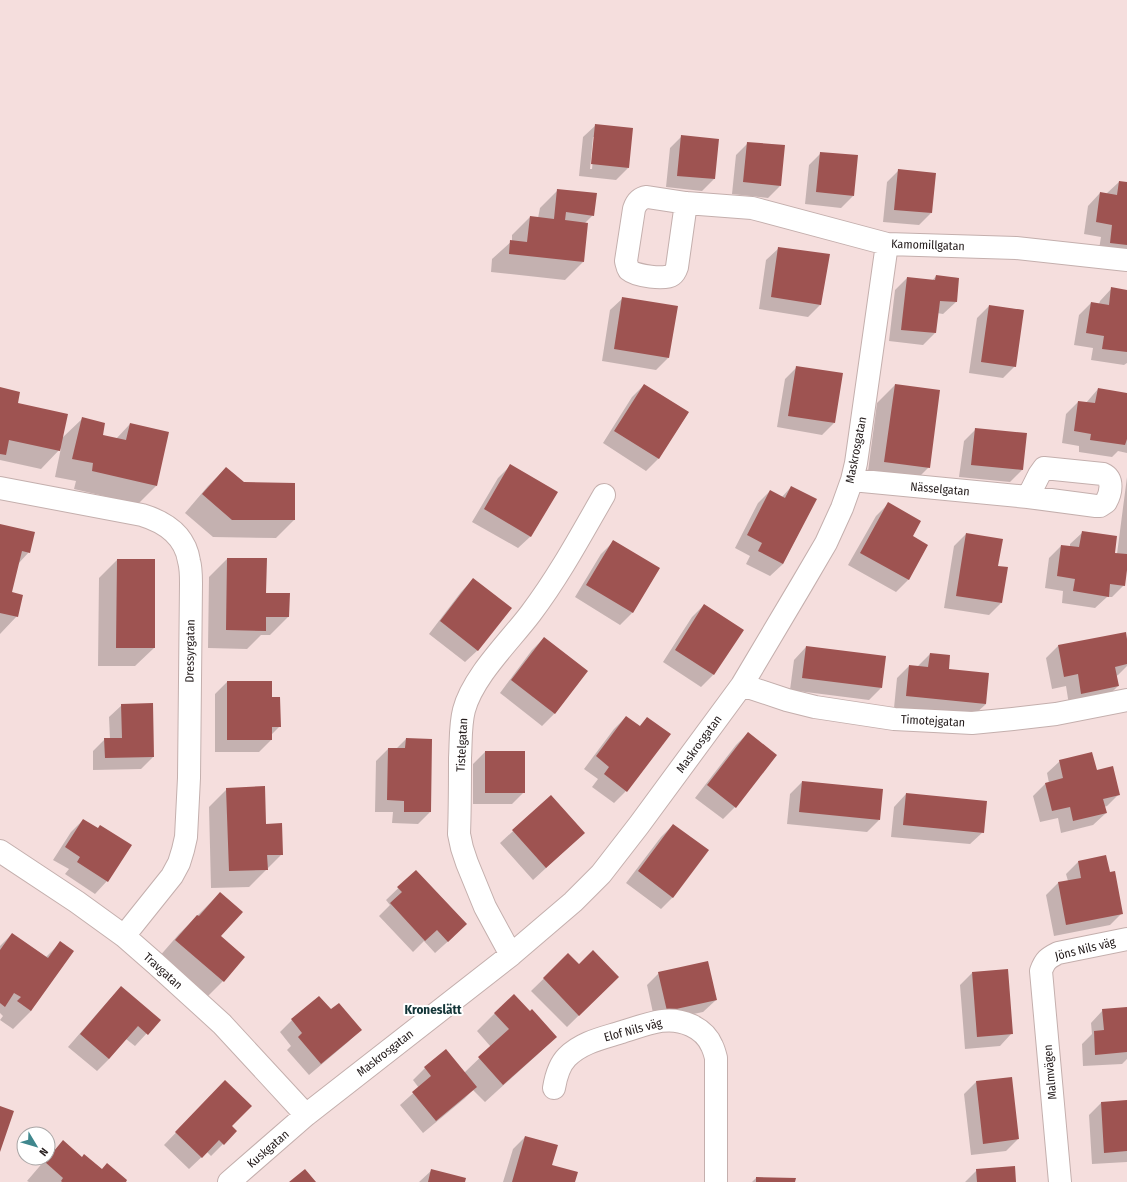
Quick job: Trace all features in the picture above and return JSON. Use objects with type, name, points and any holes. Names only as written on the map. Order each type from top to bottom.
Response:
[{"type":"street","name":"Kamomillgatan","points":[[686,202],[752,208],[887,244],[1016,248],[1127,260]]},
{"type":"street","name":"Maskrosgatan","points":[[306,1115],[511,955],[573,902],[601,874],[742,685],[826,543],[842,508],[852,480],[860,435],[887,244]]},
{"type":"street","name":"Nässelgatan","points":[[852,480],[1028,497]]},
{"type":"street","name":"Dressyrgatan","points":[[0,488],[154,519],[171,528],[179,536],[186,548],[189,560],[191,583],[189,778],[184,844],[179,863],[172,876],[124,936]]},
{"type":"street","name":"Tistelgatan","points":[[511,955],[485,907],[462,848],[459,834],[461,728],[464,710],[468,697],[490,663],[531,614],[554,580],[604,495]]},
{"type":"street","name":"Timotejgatan","points":[[742,685],[787,700],[815,706],[894,719],[972,723],[1056,714],[1127,700]]},
{"type":"street","name":"Travgatan","points":[[0,851],[77,902],[124,936],[222,1024],[306,1115]]},
{"type":"street","name":"Jöns Nils väg","points":[[1044,963],[1050,957],[1058,953],[1127,939]]},
{"type":"street","name":"Malmvägen","points":[[1044,963],[1041,971],[1041,980],[1060,1182]]},
{"type":"street","name":"Elof Nils väg","points":[[554,1088],[559,1068],[566,1057],[593,1041],[662,1021],[681,1021],[694,1026],[705,1036],[712,1046],[716,1058],[716,1182]]},
{"type":"street","name":"Kuskgatan","points":[[229,1182],[306,1115]]},
{"type":"building","points":[[595,124],[633,128],[629,168],[591,164]]},
{"type":"building","points":[[681,135],[719,139],[715,179],[677,176]]},
{"type":"building","points":[[747,142],[785,145],[781,186],[743,182]]},
{"type":"building","points":[[820,152],[858,155],[854,196],[816,192]]},
{"type":"building","points":[[898,169],[936,173],[932,213],[894,210]]},
{"type":"building","points":[[1119,181],[1127,182],[1127,245],[1110,243],[1112,225],[1096,222],[1100,192],[1117,195]]},
{"type":"building","points":[[557,189],[597,193],[594,216],[566,212],[565,220],[588,223],[584,262],[509,254],[510,240],[527,242],[530,216],[554,219]]},
{"type":"building","points":[[778,247],[830,254],[821,305],[771,297]]},
{"type":"building","points":[[936,275],[959,278],[957,302],[940,301],[936,333],[901,330],[907,277],[935,280]]},
{"type":"building","points":[[1111,287],[1127,290],[1127,352],[1102,349],[1104,336],[1086,333],[1091,302],[1109,305]]},
{"type":"building","points":[[622,297],[678,306],[669,358],[614,349]]},
{"type":"building","points":[[989,305],[1024,310],[1016,367],[981,362]]},
{"type":"building","points":[[796,366],[843,373],[835,423],[788,416]]},
{"type":"building","points":[[644,384],[689,412],[659,459],[614,431]]},
{"type":"building","points":[[895,384],[940,390],[930,468],[884,462]]},
{"type":"building","points":[[0,387],[20,392],[18,403],[68,414],[60,451],[9,440],[6,455],[0,454]]},
{"type":"building","points":[[1098,388],[1127,393],[1127,439],[1125,445],[1090,440],[1091,434],[1074,431],[1078,401],[1095,403]]},
{"type":"building","points":[[82,417],[105,423],[103,435],[126,440],[130,423],[169,432],[157,486],[92,471],[93,463],[72,459]]},
{"type":"building","points":[[975,428],[1027,433],[1023,470],[971,465]]},
{"type":"building","points":[[510,464],[558,492],[531,537],[484,509]]},
{"type":"building","points":[[226,467],[244,482],[295,483],[295,520],[232,520],[202,494]]},
{"type":"building","points":[[791,486],[817,499],[783,564],[758,551],[762,543],[747,535],[770,490],[785,498]]},
{"type":"building","points":[[888,502],[921,521],[913,536],[928,545],[909,580],[860,553]]},
{"type":"building","points":[[0,524],[35,532],[30,553],[22,551],[12,592],[23,595],[18,617],[0,613]]},
{"type":"building","points":[[1082,531],[1117,536],[1115,553],[1127,554],[1125,586],[1110,584],[1109,597],[1073,591],[1075,579],[1057,576],[1061,545],[1079,547]]},
{"type":"building","points":[[966,533],[1003,539],[998,566],[1008,567],[1002,603],[956,596]]},
{"type":"building","points":[[613,540],[660,568],[633,613],[586,585]]},
{"type":"building","points":[[227,558],[267,558],[266,593],[290,593],[289,617],[266,617],[266,631],[226,630]]},
{"type":"building","points":[[117,559],[155,559],[155,648],[116,648]]},
{"type":"building","points":[[473,578],[512,608],[478,651],[440,621]]},
{"type":"building","points":[[704,604],[744,630],[714,675],[675,650]]},
{"type":"building","points":[[1126,632],[1127,664],[1115,667],[1119,686],[1081,694],[1078,674],[1064,677],[1058,645]]},
{"type":"building","points":[[544,637],[588,671],[555,714],[511,680]]},
{"type":"building","points":[[806,646],[886,656],[882,688],[802,678]]},
{"type":"building","points":[[930,653],[950,655],[949,669],[989,673],[986,704],[906,696],[909,665],[928,667]]},
{"type":"building","points":[[227,681],[272,681],[272,697],[280,697],[281,727],[272,727],[272,740],[227,740]]},
{"type":"building","points":[[153,703],[154,757],[105,758],[104,738],[122,738],[121,704]]},
{"type":"building","points":[[626,716],[640,726],[647,717],[671,734],[627,792],[604,774],[609,767],[596,756]]},
{"type":"building","points":[[748,732],[777,755],[736,808],[707,785]]},
{"type":"building","points":[[406,738],[432,739],[431,812],[404,812],[404,801],[387,800],[388,748],[405,748]]},
{"type":"building","points":[[485,751],[525,751],[525,793],[485,793]]},
{"type":"building","points":[[1092,752],[1097,770],[1113,766],[1120,795],[1103,799],[1107,813],[1073,821],[1070,807],[1052,811],[1045,783],[1063,778],[1059,760]]},
{"type":"building","points":[[802,781],[883,789],[880,820],[799,812]]},
{"type":"building","points":[[265,786],[266,824],[282,823],[283,855],[267,855],[268,870],[229,871],[226,788]]},
{"type":"building","points":[[906,793],[987,801],[984,833],[903,825]]},
{"type":"building","points":[[551,795],[585,833],[546,868],[512,830]]},
{"type":"building","points":[[83,819],[98,828],[100,825],[132,845],[108,882],[77,862],[80,857],[65,847]]},
{"type":"building","points":[[673,824],[709,850],[673,898],[638,871]]},
{"type":"building","points":[[1106,855],[1110,872],[1115,871],[1123,914],[1066,925],[1058,882],[1081,878],[1078,861]]},
{"type":"building","points":[[416,870],[467,924],[448,942],[437,930],[425,941],[390,903],[402,892],[397,887]]},
{"type":"building","points":[[220,892],[243,912],[221,936],[245,957],[224,982],[175,940]]},
{"type":"building","points":[[12,933],[48,958],[60,941],[74,951],[31,1011],[17,1001],[21,997],[14,993],[5,1007],[0,1003],[0,950]]},
{"type":"building","points":[[593,950],[619,977],[579,1016],[543,978],[568,953],[579,964]]},
{"type":"building","points":[[708,961],[717,1000],[667,1011],[658,972]]},
{"type":"building","points":[[1008,969],[1013,1034],[977,1037],[972,972]]},
{"type":"building","points":[[121,986],[161,1020],[148,1035],[138,1026],[109,1059],[80,1034]]},
{"type":"building","points":[[514,994],[530,1011],[532,1009],[557,1037],[503,1085],[478,1057],[509,1029],[494,1013]]},
{"type":"building","points":[[319,996],[331,1009],[339,1003],[362,1030],[321,1064],[298,1037],[302,1033],[291,1019]]},
{"type":"building","points":[[1127,1007],[1127,1052],[1095,1055],[1094,1031],[1104,1030],[1102,1009]]},
{"type":"building","points":[[446,1049],[477,1087],[436,1121],[412,1092],[431,1076],[424,1067]]},
{"type":"building","points":[[1012,1077],[1019,1139],[983,1144],[976,1081]]},
{"type":"building","points":[[225,1080],[252,1106],[232,1126],[237,1131],[224,1145],[219,1140],[202,1158],[175,1132]]},
{"type":"building","points":[[1127,1100],[1127,1151],[1104,1153],[1101,1102]]},
{"type":"building","points":[[0,1106],[14,1111],[0,1152]]},
{"type":"building","points":[[525,1136],[558,1145],[552,1165],[578,1172],[575,1182],[512,1182]]},
{"type":"building","points":[[63,1140],[82,1157],[84,1154],[102,1169],[107,1163],[127,1180],[126,1182],[62,1182],[61,1181],[63,1178],[50,1166],[56,1166],[56,1149]]},
{"type":"building","points":[[1015,1166],[1016,1182],[977,1182],[976,1169]]},
{"type":"building","points":[[305,1169],[316,1182],[289,1182]]},
{"type":"building","points":[[431,1169],[466,1178],[465,1182],[428,1182]]},
{"type":"building","points":[[756,1177],[796,1178],[795,1182],[756,1182]]},
{"type":"district","name":"Kroneslätt","points":[[433,1009]]}]
